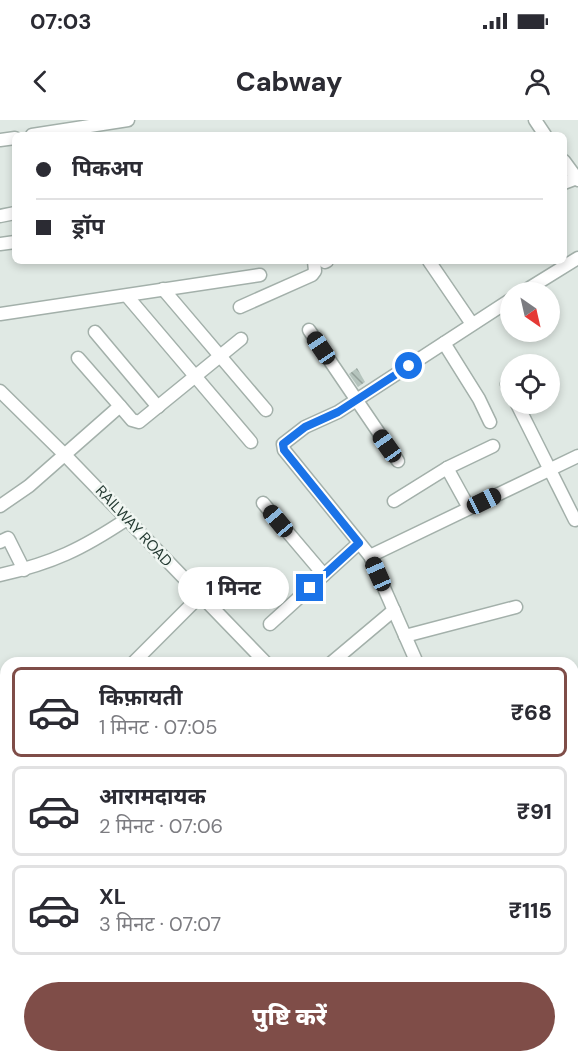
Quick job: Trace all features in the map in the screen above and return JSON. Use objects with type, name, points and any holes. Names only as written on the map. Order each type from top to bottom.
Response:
[{"type":"street","points":[[51,132],[129,120]]},
{"type":"street","points":[[567,165],[577,179]]},
{"type":"street","points":[[539,282],[578,258]]},
{"type":"street","points":[[240,307],[312,275],[315,271],[314,264]]},
{"type":"street","points":[[431,264],[472,324]]},
{"type":"street","points":[[0,314],[260,274]]},
{"type":"street","points":[[163,289],[266,410]]},
{"type":"street","points":[[127,296],[251,442]]},
{"type":"street","points":[[414,657],[370,556],[283,447],[285,442],[305,427],[332,416],[500,306]]},
{"type":"street","points":[[309,330],[398,462]]},
{"type":"street","points":[[95,332],[158,407]]},
{"type":"street","points":[[78,358],[134,422],[139,422],[242,339]]},
{"type":"street","points":[[444,343],[479,399],[490,422]]},
{"type":"street","name":"RAILWAY ROAD","points":[[0,391],[260,657]]},
{"type":"street","points":[[0,506],[29,486],[120,406]]},
{"type":"street","points":[[522,414],[575,520]]},
{"type":"street","points":[[394,501],[447,468],[493,446]]},
{"type":"street","points":[[370,556],[578,456]]},
{"type":"street","points":[[447,468],[469,508]]},
{"type":"street","points":[[263,503],[324,575]]},
{"type":"street","points":[[0,575],[24,570],[77,551],[127,519]]},
{"type":"street","points":[[0,542],[8,538],[24,570]]},
{"type":"street","points":[[270,624],[359,543]]},
{"type":"street","points":[[139,657],[200,596]]},
{"type":"street","points":[[405,636],[516,607]]},
{"type":"street","points":[[338,657],[394,610]]},
{"type":"building","points":[[357,368],[365,382],[358,387],[349,374]]},
{"type":"route","points":[[310,588],[359,543],[284,450],[283,444],[305,427],[338,412],[409,366]]}]
